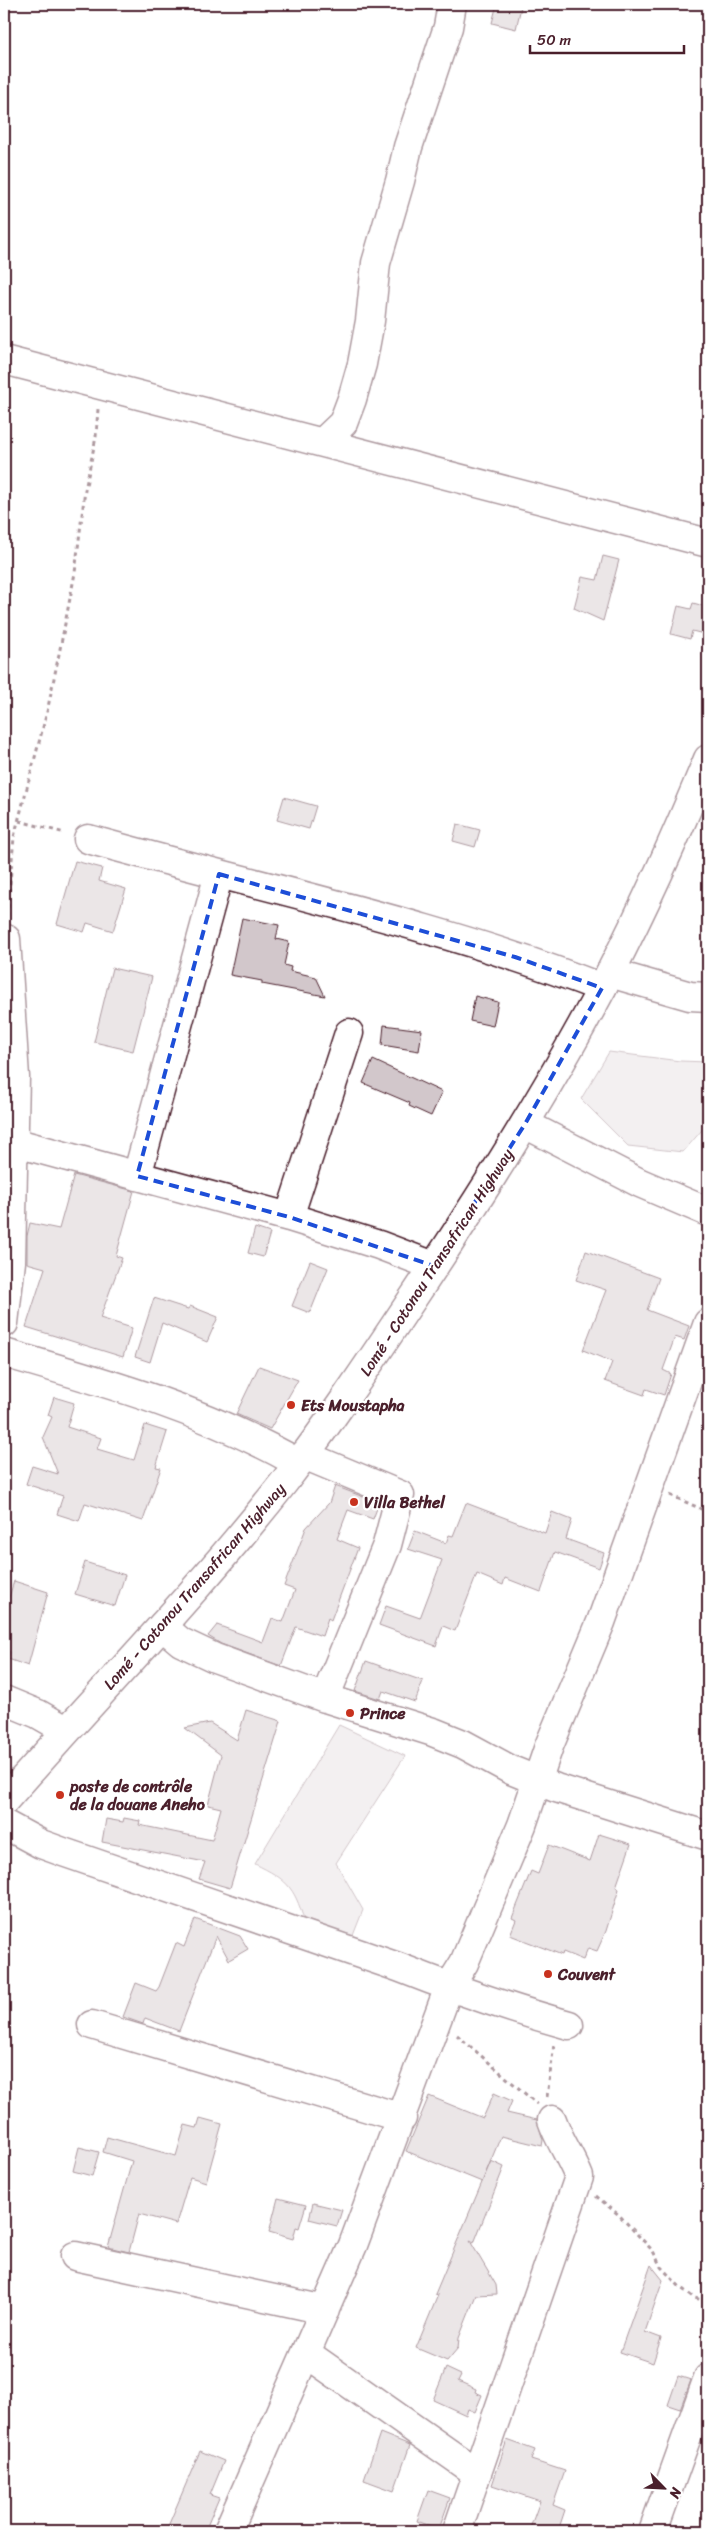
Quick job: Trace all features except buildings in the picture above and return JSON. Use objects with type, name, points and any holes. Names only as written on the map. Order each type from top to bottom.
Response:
[{"type":"main road","points":[[323,442],[343,423],[352,399],[368,330],[378,255],[408,147],[445,36],[452,4]]},
{"type":"main road","points":[[4,360],[708,542]]},
{"type":"main road","name":"Lomé - Cotonou Transafrican Highway","points":[[6,1793],[162,1626],[254,1518],[301,1459],[434,1266],[525,1124],[606,981],[661,868],[708,759]]},
{"type":"main road","points":[[88,839],[335,905],[606,981],[690,996],[708,997]]},
{"type":"main road","points":[[136,1176],[219,874]]},
{"type":"main road","points":[[4,1323],[11,1262],[15,1077],[6,939]]},
{"type":"main road","points":[[289,1217],[348,1033]]},
{"type":"main road","points":[[525,1124],[640,1183],[708,1212]]},
{"type":"main road","points":[[13,1142],[289,1217],[379,1245],[434,1266]]},
{"type":"main road","points":[[228,2531],[356,2237],[402,2118],[449,1987],[464,1963],[522,1825],[537,1780],[601,1622],[708,1323]]},
{"type":"main road","points":[[4,1353],[173,1405],[301,1459],[400,1495],[387,1545],[325,1698]]},
{"type":"main road","points":[[162,1626],[181,1642],[199,1651],[325,1698],[434,1732],[463,1744],[511,1770],[537,1780],[708,1836]]},
{"type":"main road","points":[[4,1700],[38,1714],[66,1730]]},
{"type":"main road","points":[[4,1824],[42,1844],[63,1852],[398,1967],[449,1987],[562,2023]]},
{"type":"main road","points":[[92,2025],[402,2118]]},
{"type":"main road","points":[[457,2531],[579,2177],[571,2157],[557,2135],[552,2120]]},
{"type":"main road","points":[[75,2256],[325,2310]]},
{"type":"main road","points":[[306,2353],[477,2473]]},
{"type":"main road","points":[[653,2531],[708,2378]]},
{"type":"path","points":[[6,939],[14,837],[48,712],[75,573],[85,490],[104,387]]},
{"type":"path","points":[[19,821],[88,839]]},
{"type":"path","points":[[650,1482],[680,1501],[708,1512]]},
{"type":"path","points":[[436,2021],[482,2055],[552,2120]]},
{"type":"path","points":[[552,2120],[547,2092],[555,2040],[562,2023]]},
{"type":"path","points":[[579,2177],[653,2251],[661,2267],[680,2287],[694,2298],[708,2301]]},
{"type":"highlighted area","points":[[219,874],[515,957],[602,988],[525,1124],[434,1266],[289,1217],[137,1176]]},
{"type":"shaded area","points":[[609,1052],[680,1061],[708,1062],[708,1123],[683,1152],[628,1146],[581,1099]]},
{"type":"shaded area","points":[[339,1725],[405,1756],[336,1863],[363,1910],[352,1938],[304,1920],[296,1899],[287,1885],[274,1874],[255,1864]]},
{"type":"place","name":"Ets Moustapha","points":[[291,1405]]},
{"type":"place","name":"Villa Bethel","points":[[354,1502]]},
{"type":"place","name":"Prince","points":[[350,1713]]},
{"type":"place","name":"poste de contrôle de la douane Aneho","points":[[60,1795]]},
{"type":"place","name":"Couvent","points":[[548,1974]]}]
